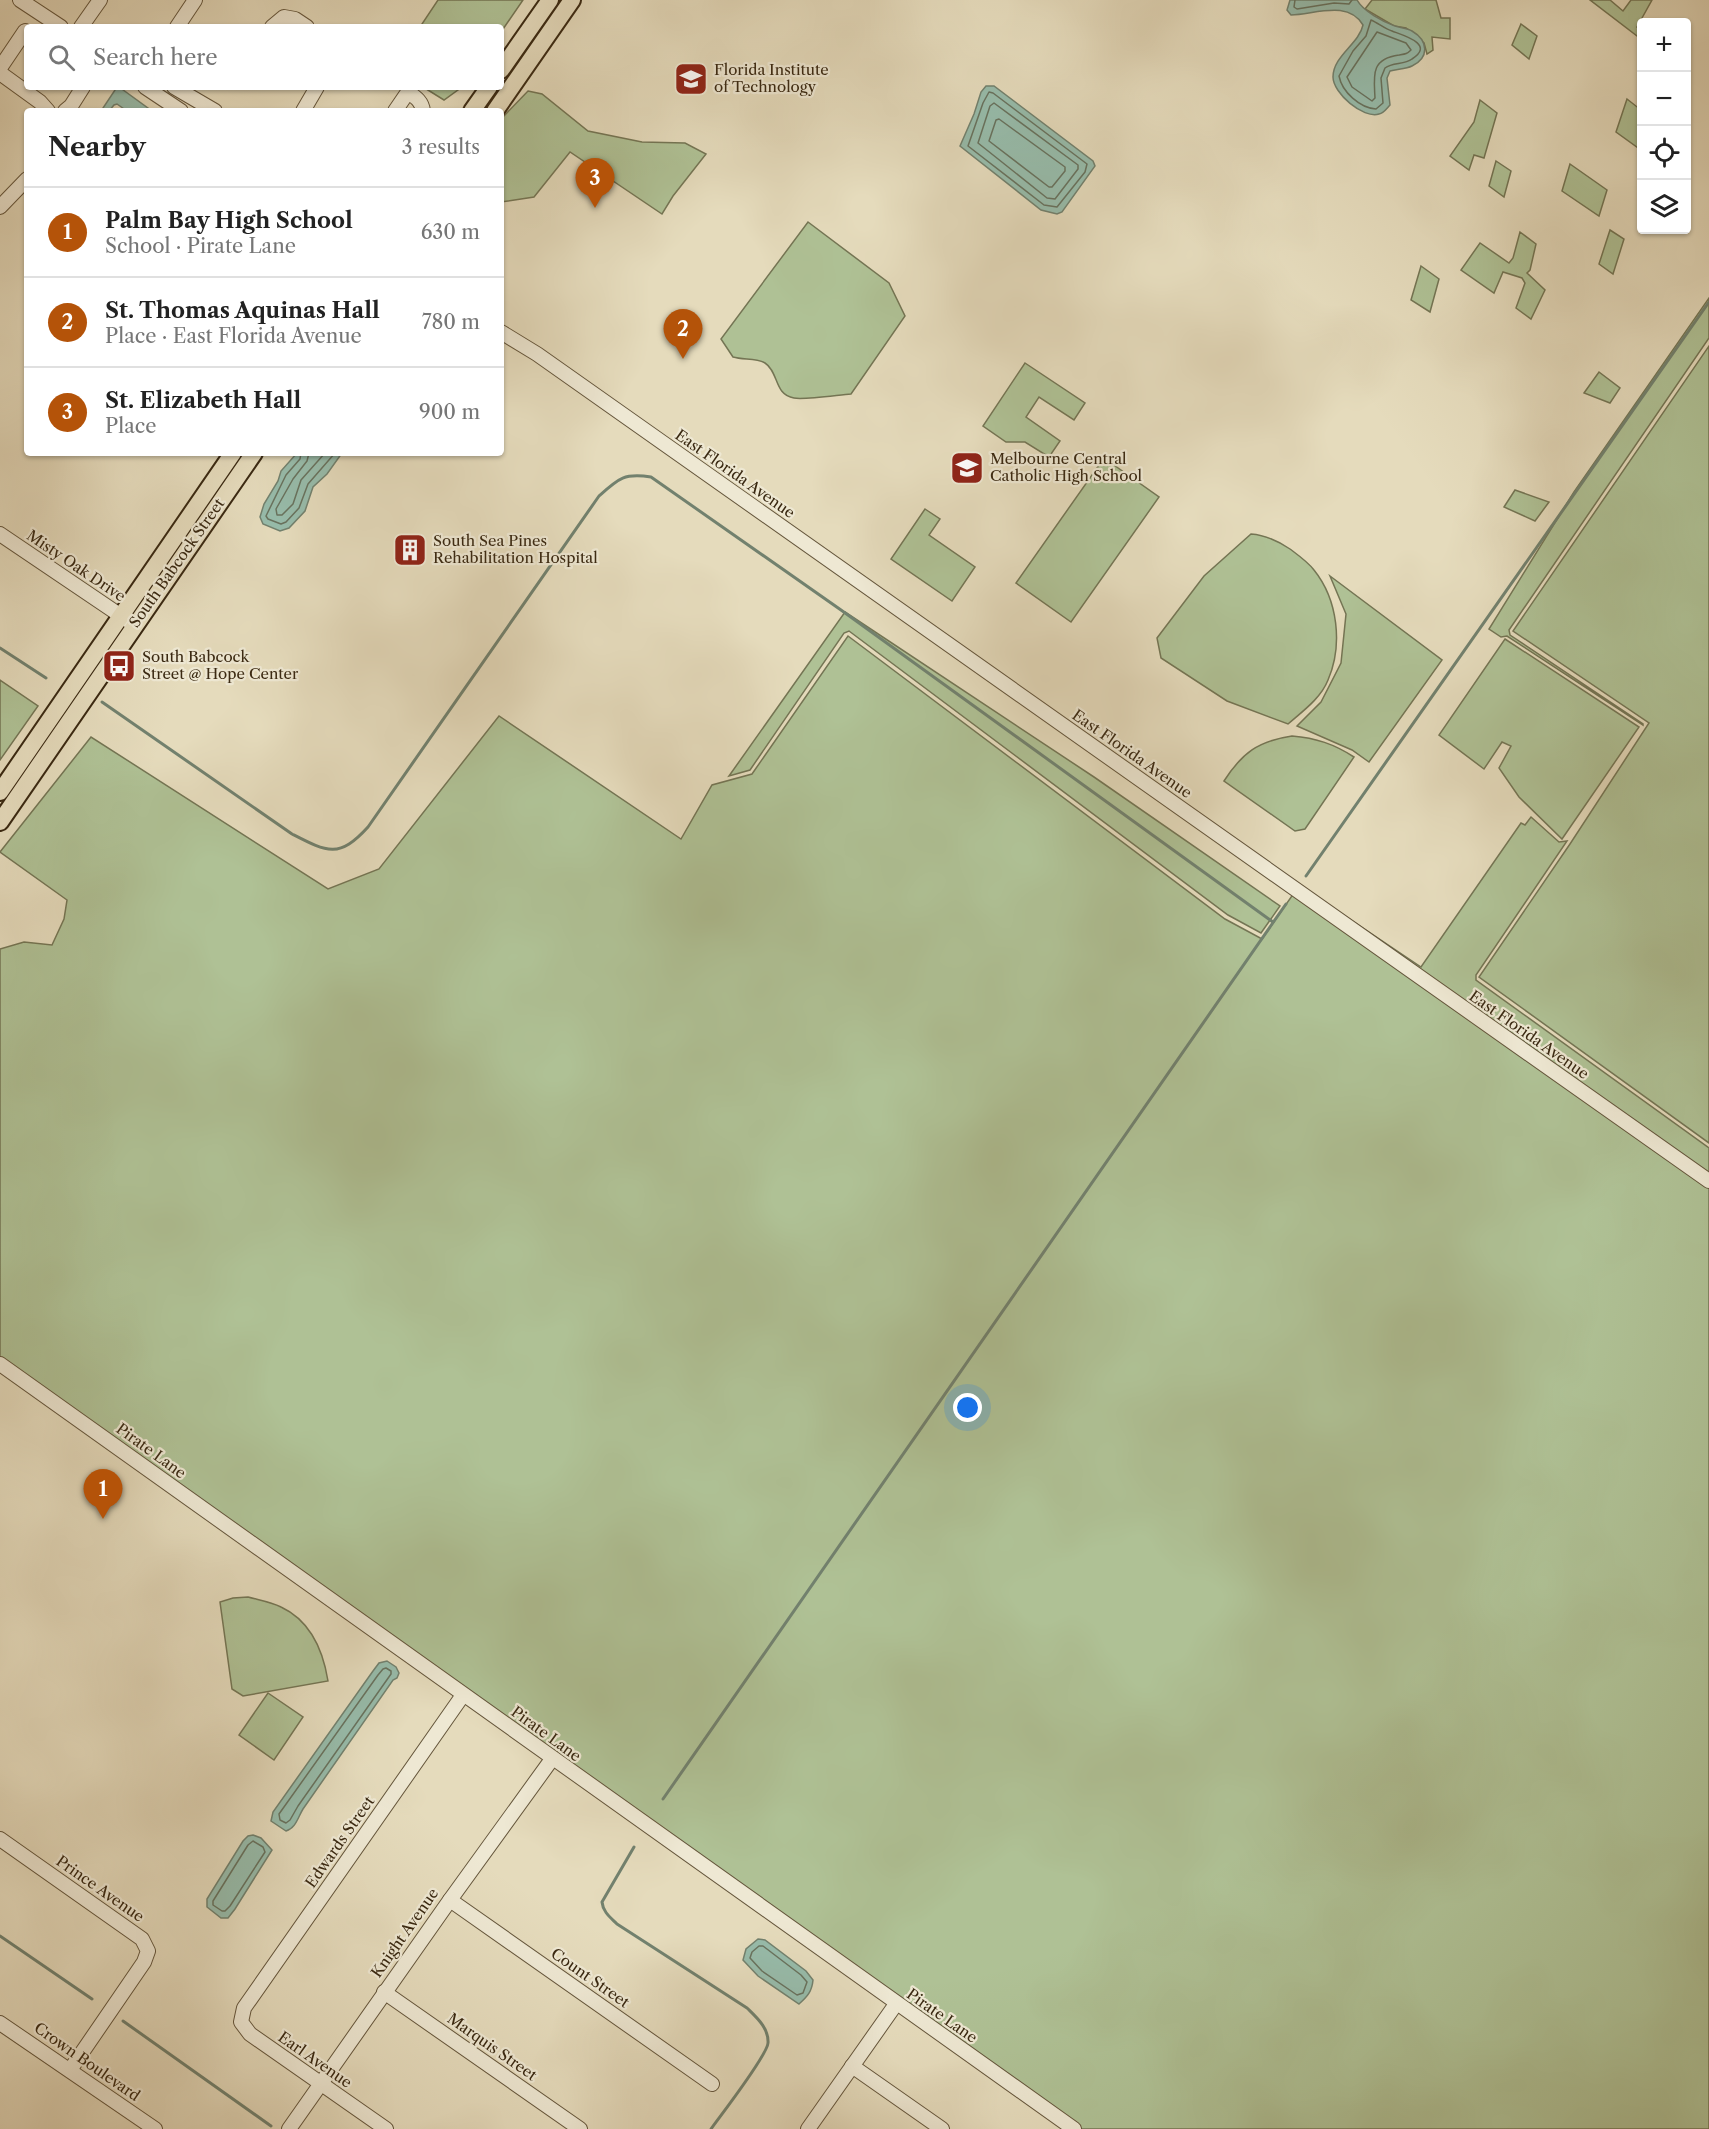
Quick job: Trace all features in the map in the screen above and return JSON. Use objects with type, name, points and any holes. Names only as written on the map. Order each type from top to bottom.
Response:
[{"type":"main road","points":[[504,66],[550,0]]},
{"type":"main road","points":[[497,108],[572,0]]},
{"type":"main road","points":[[474,108],[487,90]]},
{"type":"main road","name":"South Babcock Street","points":[[0,822],[232,456]]},
{"type":"main road","name":"South Babcock Street","points":[[0,792],[252,456]]},
{"type":"street","points":[[20,0],[56,24]]},
{"type":"street","points":[[179,24],[195,0]]},
{"type":"street","points":[[83,24],[96,1]]},
{"type":"street","points":[[276,24],[284,17],[302,24]]},
{"type":"street","points":[[0,68],[24,32]]},
{"type":"street","points":[[0,73],[45,108]]},
{"type":"street","points":[[69,108],[81,90]]},
{"type":"street","points":[[150,90],[177,108]]},
{"type":"street","points":[[179,90],[210,108]]},
{"type":"street","points":[[305,108],[315,90]]},
{"type":"street","points":[[397,108],[408,92],[418,99],[423,108]]},
{"type":"street","points":[[0,207],[24,182]]},
{"type":"street","name":"East Florida Avenue","points":[[504,326],[537,354]]},
{"type":"street","name":"East Florida Avenue","points":[[504,334],[537,354],[1709,1181]]},
{"type":"street","name":"Misty Oak Drive","points":[[0,534],[127,620]]},
{"type":"street","name":"Pirate Lane","points":[[0,1364],[1074,2129]]},
{"type":"street","name":"Edwards Street","points":[[244,2008],[463,1695]]},
{"type":"street","name":"Knight Avenue","points":[[289,2129],[384,1992],[552,1759]]},
{"type":"street","name":"Prince Avenue","points":[[0,1839],[142,1939],[148,1951],[144,1962],[70,2070]]},
{"type":"street","name":"Count Street","points":[[450,1900],[712,2084]]},
{"type":"street","name":"Marquis Street","points":[[384,1992],[580,2129]]},
{"type":"street","points":[[807,2129],[896,2004]]},
{"type":"street","name":"Earl Avenue","points":[[244,2008],[241,2022],[249,2034],[386,2129]]},
{"type":"street","name":"Crown Boulevard","points":[[0,2022],[155,2129]]},
{"type":"street","points":[[852,2066],[942,2129]]},
{"type":"shaded area","points":[[438,0],[523,0],[504,28],[504,24],[422,24]]},
{"type":"shaded area","points":[[1372,0],[1436,0],[1441,18],[1450,18],[1450,39],[1432,37],[1433,50],[1427,54],[1424,43],[1406,28],[1394,26],[1365,9]]},
{"type":"shaded area","points":[[1590,0],[1610,0],[1623,11],[1631,0],[1652,0],[1642,18],[1637,18],[1637,36]]},
{"type":"shaded area","points":[[1521,24],[1537,36],[1529,59],[1512,45]]},
{"type":"shaded area","points":[[428,90],[458,90],[444,100]]},
{"type":"shaded area","points":[[528,91],[542,94],[588,131],[642,142],[685,143],[706,154],[662,214],[570,152],[534,197],[504,202],[504,116]]},
{"type":"shaded area","points":[[1627,99],[1637,107],[1637,147],[1616,132]]},
{"type":"shaded area","points":[[1480,100],[1497,113],[1484,158],[1474,155],[1469,170],[1450,156],[1474,122]]},
{"type":"shaded area","points":[[1496,161],[1511,171],[1504,197],[1489,186]]},
{"type":"shaded area","points":[[1570,164],[1607,190],[1599,216],[1562,191]]},
{"type":"shaded area","points":[[808,222],[889,283],[905,316],[851,394],[805,398],[788,396],[783,393],[773,372],[765,363],[733,357],[721,339]]},
{"type":"shaded area","points":[[1610,230],[1624,239],[1613,274],[1599,264]]},
{"type":"shaded area","points":[[1520,232],[1536,244],[1530,270],[1527,273],[1545,290],[1531,319],[1516,308],[1525,283],[1522,278],[1503,272],[1494,293],[1461,270],[1480,243],[1509,263],[1513,258]]},
{"type":"shaded area","points":[[1421,266],[1439,279],[1430,312],[1411,300]]},
{"type":"shaded area","points":[[1709,298],[1709,338],[1509,630],[1510,635],[1643,725],[1507,636],[1501,637],[1489,629],[1574,492]]},
{"type":"shaded area","points":[[1709,346],[1709,1143],[1479,977],[1649,723],[1513,631]]},
{"type":"shaded area","points":[[1025,363],[1085,403],[1074,420],[1039,397],[1026,417],[1060,441],[1049,457],[1025,442],[1006,442],[983,426]]},
{"type":"shaded area","points":[[1599,372],[1620,388],[1610,403],[1584,393]]},
{"type":"shaded area","points":[[1104,458],[1159,497],[1071,622],[1016,583]]},
{"type":"shaded area","points":[[1515,490],[1549,502],[1535,521],[1504,507]]},
{"type":"shaded area","points":[[925,509],[940,519],[929,535],[975,567],[952,601],[891,559]]},
{"type":"shaded area","points":[[1251,534],[1276,541],[1306,561],[1322,582],[1336,623],[1336,652],[1325,687],[1288,724],[1227,701],[1161,658],[1157,638],[1204,576]]},
{"type":"shaded area","points":[[1330,576],[1442,660],[1369,762],[1352,750],[1297,726],[1321,702],[1341,663],[1346,614]]},
{"type":"shaded area","points":[[845,612],[1094,777],[1280,906],[1261,933],[1228,915],[849,631],[844,633],[750,770],[729,776]]},
{"type":"shaded area","points":[[848,636],[1225,919],[1262,939],[1296,890],[1709,1181],[1709,2129],[1075,2129],[0,1364],[0,949],[24,942],[52,945],[64,919],[67,900],[0,852],[91,737],[328,889],[379,869],[499,716],[681,839],[712,785],[752,774]]},
{"type":"shaded area","points":[[1505,639],[1639,727],[1562,839],[1519,797],[1499,768],[1511,746],[1502,742],[1484,769],[1439,735]]},
{"type":"shaded area","points":[[0,680],[38,706],[0,760]]},
{"type":"shaded area","points":[[1292,736],[1325,742],[1354,757],[1305,829],[1295,831],[1224,781],[1237,763],[1252,750],[1270,741]]},
{"type":"shaded area","points":[[1531,817],[1559,842],[1567,841],[1476,975],[1476,980],[1709,1148],[1709,1175],[1314,895],[1421,967],[1521,823],[1525,825]]},
{"type":"shaded area","points":[[248,1597],[277,1605],[291,1613],[308,1628],[323,1658],[328,1681],[243,1696],[232,1689],[220,1602]]},
{"type":"shaded area","points":[[268,1693],[303,1717],[274,1760],[239,1735]]},
{"type":"water","points":[[1290,0],[1357,0],[1374,16],[1418,35],[1425,49],[1422,59],[1410,67],[1390,71],[1387,78],[1390,105],[1384,112],[1372,115],[1357,109],[1343,97],[1334,83],[1334,70],[1337,63],[1361,32],[1363,25],[1357,17],[1331,10],[1291,15],[1287,10]]},
{"type":"water","points":[[986,86],[994,86],[1093,161],[1095,166],[1062,212],[1057,214],[1041,210],[960,146],[981,92]]},
{"type":"water","points":[[115,90],[123,90],[148,108],[123,108],[117,104],[112,108],[103,108]]},
{"type":"water","points":[[294,456],[340,456],[327,474],[313,487],[305,511],[289,528],[280,531],[263,524],[260,517],[281,471]]},
{"type":"water","points":[[387,1661],[396,1667],[399,1673],[397,1678],[393,1680],[294,1825],[286,1831],[271,1821],[273,1812],[379,1663]]},
{"type":"water","points":[[253,1835],[261,1838],[272,1850],[235,1909],[228,1918],[221,1918],[207,1907],[207,1899],[243,1841]]},
{"type":"water","points":[[758,1939],[765,1940],[806,1971],[813,1980],[809,1993],[799,2004],[758,1976],[743,1960],[746,1949]]},
{"type":"waterway","points":[[1306,876],[1709,302]]},
{"type":"waterway","points":[[102,702],[292,834],[324,848],[340,848],[349,844],[368,827],[599,496],[622,478],[651,477],[841,610],[1273,922]]},
{"type":"waterway","points":[[0,648],[46,678]]},
{"type":"waterway","points":[[663,1799],[1286,904]]},
{"type":"waterway","points":[[634,1847],[602,1902],[605,1912],[617,1924],[747,2008],[761,2023],[768,2038],[766,2050],[760,2060],[711,2129]]},
{"type":"waterway","points":[[0,1936],[92,1999]]},
{"type":"waterway","points":[[123,2021],[271,2126]]},
{"type":"place","name":"Florida Institute of Technology","points":[[691,79]]},
{"type":"place","name":"St. Elizabeth Hall","points":[[595,208]]},
{"type":"place","name":"St. Thomas Aquinas Hall","points":[[683,359]]},
{"type":"place","name":"Melbourne Central Catholic High School","points":[[967,468]]},
{"type":"place","name":"South Sea Pines Rehabilitation Hospital","points":[[410,550]]},
{"type":"place","name":"South Babcock Street @ Hope Center","points":[[119,666]]},
{"type":"place","name":"Palm Bay High School","points":[[103,1519]]}]
